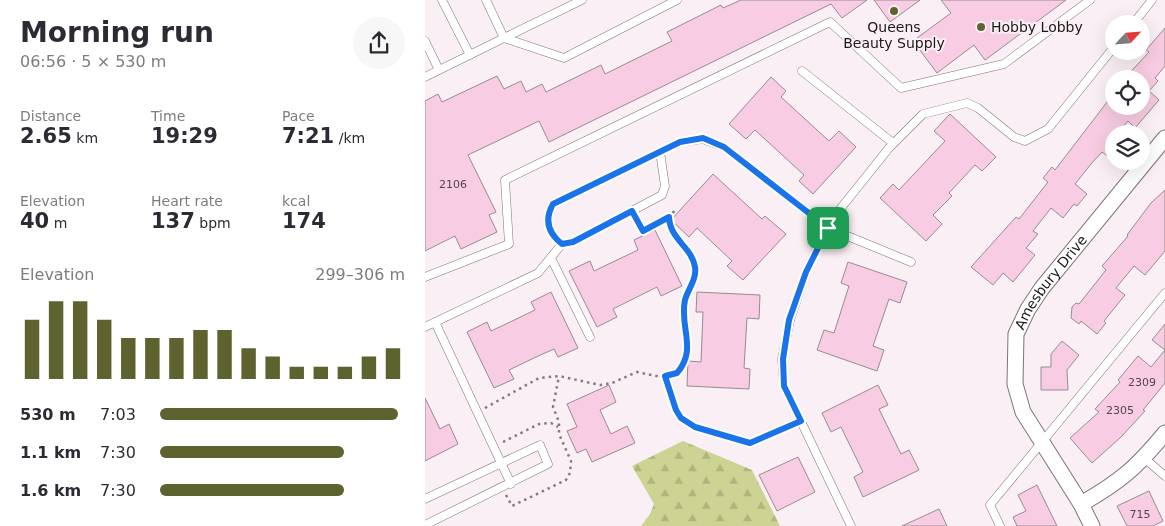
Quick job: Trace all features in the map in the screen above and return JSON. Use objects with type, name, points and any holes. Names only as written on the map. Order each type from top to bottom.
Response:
[{"type":"street","name":"Amesbury Drive","points":[[1092,526],[1081,504],[1023,412],[1015,384],[1016,334],[1028,309],[1042,288],[1165,138]]},
{"type":"street","points":[[1081,504],[1115,484],[1144,458],[1165,433]]},
{"type":"lane","points":[[442,0],[470,55]]},
{"type":"lane","points":[[486,0],[503,38],[564,58],[677,0]]},
{"type":"lane","points":[[425,77],[582,0]]},
{"type":"lane","points":[[425,277],[509,244],[505,180],[830,22],[901,88],[1004,64],[1090,0]]},
{"type":"lane","points":[[1140,15],[1152,0]]},
{"type":"lane","points":[[425,41],[439,70]]},
{"type":"lane","points":[[851,526],[784,386],[783,359],[789,320],[806,272],[828,228],[893,143],[923,114],[961,103],[978,108],[1014,137],[1025,141],[1033,139],[1048,129],[1105,58]]},
{"type":"lane","points":[[802,71],[893,143]]},
{"type":"lane","points":[[562,244],[553,237],[547,222],[547,214],[553,204],[680,142],[703,138],[724,147],[828,228],[911,262]]},
{"type":"lane","points":[[425,327],[538,273],[562,244],[573,242],[662,195],[665,186],[660,152]]},
{"type":"lane","points":[[551,258],[590,337]]},
{"type":"lane","points":[[1001,526],[990,505],[1165,293]]},
{"type":"lane","points":[[435,322],[511,484]]},
{"type":"lane","points":[[425,499],[540,445],[548,464],[425,525]]},
{"type":"lane","points":[[1144,458],[1165,476]]},
{"type":"path","points":[[632,211],[643,231],[669,217],[675,210]]},
{"type":"path","points":[[477,411],[501,400],[539,378],[559,376],[600,385],[613,383],[637,372],[665,376],[677,373],[688,357],[684,313],[685,299],[694,279],[695,268],[691,256],[674,234],[670,226],[669,217]]},
{"type":"path","points":[[665,376],[676,410],[681,418],[695,427],[750,443],[801,421]]},
{"type":"path","points":[[494,447],[539,424],[551,423],[558,427]]},
{"type":"green space","points":[[683,441],[752,470],[780,526],[641,526],[650,514],[654,504],[632,466]]},
{"type":"building","points":[[741,0],[867,0],[842,18],[831,4],[549,142],[539,121],[468,155],[496,212],[489,215],[497,232],[461,249],[455,236],[425,251],[425,101],[438,94],[442,102],[497,76],[504,89],[521,81],[526,92],[542,84],[546,92],[601,65],[605,74],[672,41],[667,32],[721,5],[723,8]]},
{"type":"building","name":"Queens Beauty Supply","points":[[874,0],[920,0],[890,22]]},
{"type":"building","name":"Hobby Lobby","points":[[941,0],[1066,0],[985,60],[974,45],[937,73],[913,41],[951,13]]},
{"type":"building","points":[[1165,28],[1165,66],[1155,78],[1158,81],[1150,90],[1150,70],[1132,70],[1142,60],[1150,60],[1150,45]]},
{"type":"building","points":[[771,77],[786,91],[781,97],[829,141],[839,131],[856,147],[813,194],[799,181],[804,175],[755,130],[746,139],[729,124]]},
{"type":"building","points":[[1150,92],[1159,100],[1150,110]]},
{"type":"building","points":[[1105,105],[1105,115],[1146,115],[1138,125],[1132,125],[1128,121],[1125,125],[1105,125],[1105,154],[1102,152],[1075,184],[1087,194],[1077,206],[1074,204],[1063,218],[1051,208],[1033,231],[1038,234],[1026,248],[1035,255],[1013,282],[1003,273],[993,285],[971,267],[1016,217],[1019,219],[1048,182],[1043,178],[1052,167],[1055,170]]},
{"type":"building","points":[[950,114],[996,157],[982,171],[975,165],[949,193],[952,196],[933,215],[942,224],[926,241],[880,198],[893,184],[899,190],[945,141],[934,131]]},
{"type":"building","points":[[713,174],[762,219],[765,216],[786,234],[743,280],[727,266],[732,261],[697,228],[689,237],[671,220]]},
{"type":"building","points":[[1165,190],[1165,251],[1145,275],[1134,266],[1116,288],[1125,295],[1104,321],[1106,323],[1097,334],[1081,321],[1079,324],[1071,318],[1072,307],[1076,303],[1079,304],[1106,270],[1102,266],[1128,236],[1151,203]]},
{"type":"building","points":[[655,230],[682,286],[661,296],[657,287],[613,309],[617,317],[597,327],[569,271],[590,261],[594,271],[638,250],[634,240]]},
{"type":"building","points":[[848,262],[907,282],[900,303],[889,299],[873,346],[884,350],[877,371],[817,350],[824,330],[834,333],[849,286],[841,283]]},
{"type":"building","points":[[551,292],[578,348],[558,357],[554,349],[536,357],[509,370],[514,379],[494,388],[467,332],[487,322],[491,331],[508,323],[535,310],[531,302]]},
{"type":"building","points":[[697,292],[760,295],[759,319],[747,318],[744,368],[750,369],[749,389],[687,386],[688,361],[701,362],[703,312],[696,312]]},
{"type":"building","points":[[1165,324],[1165,350],[1152,340]]},
{"type":"building","points":[[1062,341],[1079,355],[1067,370],[1068,390],[1041,390],[1041,367],[1051,367],[1051,354]]},
{"type":"building","points":[[1165,350],[1165,383],[1143,410],[1145,411],[1121,437],[1092,463],[1070,438],[1099,412],[1095,409],[1120,382],[1118,380],[1138,356],[1151,367]]},
{"type":"building","points":[[609,385],[616,402],[600,410],[611,434],[627,426],[635,443],[592,462],[586,449],[577,453],[567,431],[577,427],[567,404]]},
{"type":"building","points":[[878,385],[888,405],[879,409],[901,454],[909,450],[919,470],[863,497],[854,477],[863,472],[841,427],[831,432],[822,413]]},
{"type":"building","points":[[425,398],[440,429],[449,424],[458,444],[425,461]]},
{"type":"building","points":[[798,457],[815,492],[777,511],[759,475]]},
{"type":"building","points":[[1037,485],[1057,526],[1017,526],[1013,517],[1026,511],[1018,495]]},
{"type":"building","points":[[1149,491],[1163,521],[1153,526],[1127,526],[1117,506]]},
{"type":"building","points":[[939,509],[947,526],[902,526]]},
{"type":"place","name":"Queens Beauty Supply","points":[[894,11]]},
{"type":"place","name":"Hobby Lobby","points":[[981,27]]},
{"type":"route","points":[[703,138],[724,147],[828,228],[806,272],[789,320],[783,359],[784,386],[801,421],[750,443],[744,443],[731,436],[695,427],[681,418],[676,410],[665,376],[677,373],[683,367],[688,357],[684,313],[685,299],[694,279],[695,268],[691,256],[674,234],[670,226],[669,217],[643,231],[632,211],[573,242],[562,244],[553,237],[547,222],[547,214],[553,204],[680,142],[703,138]]}]
